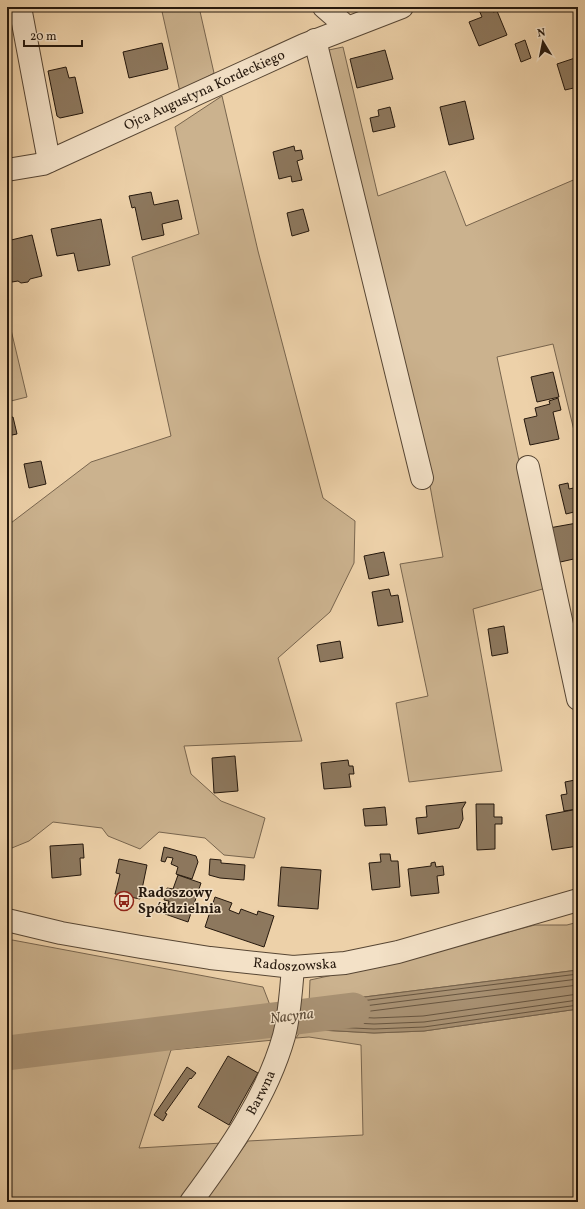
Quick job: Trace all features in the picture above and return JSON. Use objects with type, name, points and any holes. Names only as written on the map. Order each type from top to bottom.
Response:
[{"type":"street","points":[[20,7],[49,161]]},
{"type":"street","points":[[324,7],[347,27]]},
{"type":"street","name":"Ojca Augustyna Kordeckiego","points":[[7,170],[49,161],[315,40],[402,7]]},
{"type":"street","points":[[315,40],[422,478]]},
{"type":"street","points":[[528,467],[578,699]]},
{"type":"street","name":"Radoszowska","points":[[7,920],[61,934],[210,958],[293,967],[345,963],[398,952],[578,900]]},
{"type":"street","name":"Barwna","points":[[191,1202],[221,1162],[264,1089],[283,1038],[288,1018],[293,967]]},
{"type":"shaded area","points":[[161,7],[199,7],[214,73],[180,92]]},
{"type":"shaded area","points":[[343,47],[378,196],[445,171],[466,226],[578,178],[578,447],[553,344],[497,357],[546,588],[473,609],[502,771],[409,782],[396,703],[428,696],[400,564],[443,557],[424,453],[324,51]]},
{"type":"shaded area","points":[[222,96],[258,251],[323,498],[355,521],[354,563],[330,612],[278,658],[302,741],[184,746],[191,774],[221,801],[265,818],[254,858],[224,855],[205,838],[159,832],[140,849],[108,836],[102,828],[53,822],[29,841],[7,850],[7,526],[91,462],[171,436],[132,257],[199,234],[175,127]]},
{"type":"shaded area","points":[[7,313],[27,397],[7,402]]},
{"type":"shaded area","points":[[578,922],[578,970],[309,1004],[310,980],[402,960],[535,925],[567,925]]},
{"type":"shaded area","points":[[7,939],[263,987],[273,1013],[7,1045]]},
{"type":"shaded area","points":[[578,1009],[578,1202],[204,1202],[248,1141],[363,1135],[361,1045],[309,1037],[296,1038],[302,1029],[374,1033],[424,1031]]},
{"type":"shaded area","points":[[271,1025],[274,1040],[171,1050],[139,1148],[222,1143],[181,1202],[7,1202],[7,1058]]},
{"type":"water","points":[[578,970],[578,1009],[424,1031],[374,1033],[302,1029],[309,1004]]},
{"type":"building","points":[[485,7],[490,7],[493,12],[497,11],[507,35],[479,46],[469,22],[482,17],[479,10]]},
{"type":"building","points":[[525,40],[531,58],[521,62],[515,44]]},
{"type":"building","points":[[162,43],[168,69],[129,78],[123,52]]},
{"type":"building","points":[[385,50],[393,79],[357,88],[350,59]]},
{"type":"building","points":[[578,57],[578,87],[565,90],[557,64]]},
{"type":"building","points":[[66,67],[69,78],[75,77],[83,113],[60,118],[57,116],[48,71]]},
{"type":"building","points":[[465,101],[474,139],[449,145],[440,107]]},
{"type":"building","points":[[390,107],[395,127],[373,132],[370,118],[379,116],[378,110]]},
{"type":"building","points":[[294,146],[295,151],[301,150],[303,159],[297,161],[302,180],[292,182],[291,176],[279,179],[273,152]]},
{"type":"building","points":[[151,192],[154,205],[178,200],[182,219],[162,224],[164,235],[142,240],[135,207],[132,208],[129,196]]},
{"type":"building","points":[[303,209],[309,231],[292,236],[287,213]]},
{"type":"building","points":[[101,219],[110,265],[78,271],[74,253],[57,256],[51,229]]},
{"type":"building","points":[[32,235],[42,276],[30,279],[28,282],[12,282],[7,259],[7,241]]},
{"type":"building","points":[[553,372],[559,397],[537,402],[531,377]]},
{"type":"building","points":[[558,398],[561,410],[553,412],[559,439],[530,445],[524,419],[537,416],[535,408],[550,404],[549,401]]},
{"type":"building","points":[[13,417],[17,434],[7,436],[7,418]]},
{"type":"building","points":[[41,461],[46,484],[29,488],[24,464]]},
{"type":"building","points":[[568,483],[569,489],[578,487],[578,511],[566,514],[559,485]]},
{"type":"building","points":[[577,523],[578,558],[556,563],[549,528]]},
{"type":"building","points":[[384,552],[389,575],[369,579],[364,556]]},
{"type":"building","points":[[389,589],[391,596],[398,595],[403,622],[378,626],[372,592]]},
{"type":"building","points":[[504,626],[508,653],[492,656],[488,629]]},
{"type":"building","points":[[340,641],[343,658],[320,662],[317,645]]},
{"type":"building","points":[[235,756],[238,791],[214,793],[212,758]]},
{"type":"building","points":[[348,760],[349,766],[353,766],[354,774],[349,774],[351,787],[324,789],[321,763]]},
{"type":"building","points":[[575,780],[578,809],[564,811],[561,795],[567,794],[565,782]]},
{"type":"building","points":[[466,802],[462,809],[463,819],[459,828],[418,834],[416,818],[427,817],[426,806]]},
{"type":"building","points":[[476,804],[494,804],[494,817],[502,817],[502,824],[495,824],[495,849],[477,850]]},
{"type":"building","points":[[385,807],[387,825],[365,826],[363,809]]},
{"type":"building","points":[[578,809],[578,846],[552,850],[546,815]]},
{"type":"building","points":[[83,844],[84,858],[80,858],[81,875],[52,878],[50,846]]},
{"type":"building","points":[[164,847],[196,856],[198,862],[192,879],[176,874],[178,867],[171,864],[173,858],[167,857],[165,862],[161,861]]},
{"type":"building","points":[[380,854],[390,854],[391,861],[398,861],[400,887],[372,890],[369,863],[381,862]]},
{"type":"building","points":[[119,859],[147,865],[140,899],[115,894],[120,874],[116,873]]},
{"type":"building","points":[[210,859],[221,860],[221,863],[245,865],[244,880],[220,878],[209,875]]},
{"type":"building","points":[[435,862],[436,867],[443,866],[444,875],[437,876],[439,893],[411,896],[408,869],[431,866],[431,863]]},
{"type":"building","points":[[281,867],[321,870],[318,909],[278,906]]},
{"type":"building","points":[[178,875],[201,883],[188,922],[165,914],[169,901],[164,900],[167,888],[173,889]]},
{"type":"building","points":[[215,897],[232,903],[229,910],[239,914],[241,909],[257,915],[258,911],[274,916],[264,947],[205,927]]},
{"type":"building","points":[[228,1056],[258,1073],[229,1125],[198,1107]]},
{"type":"building","points":[[187,1067],[196,1073],[191,1079],[190,1078],[165,1113],[167,1114],[163,1121],[154,1115]]},
{"type":"waterway","name":"Nacyna","points":[[7,1053],[353,1010]]},
{"type":"place","name":"Radoszowy Spółdzielnia","points":[[124,901]]}]
